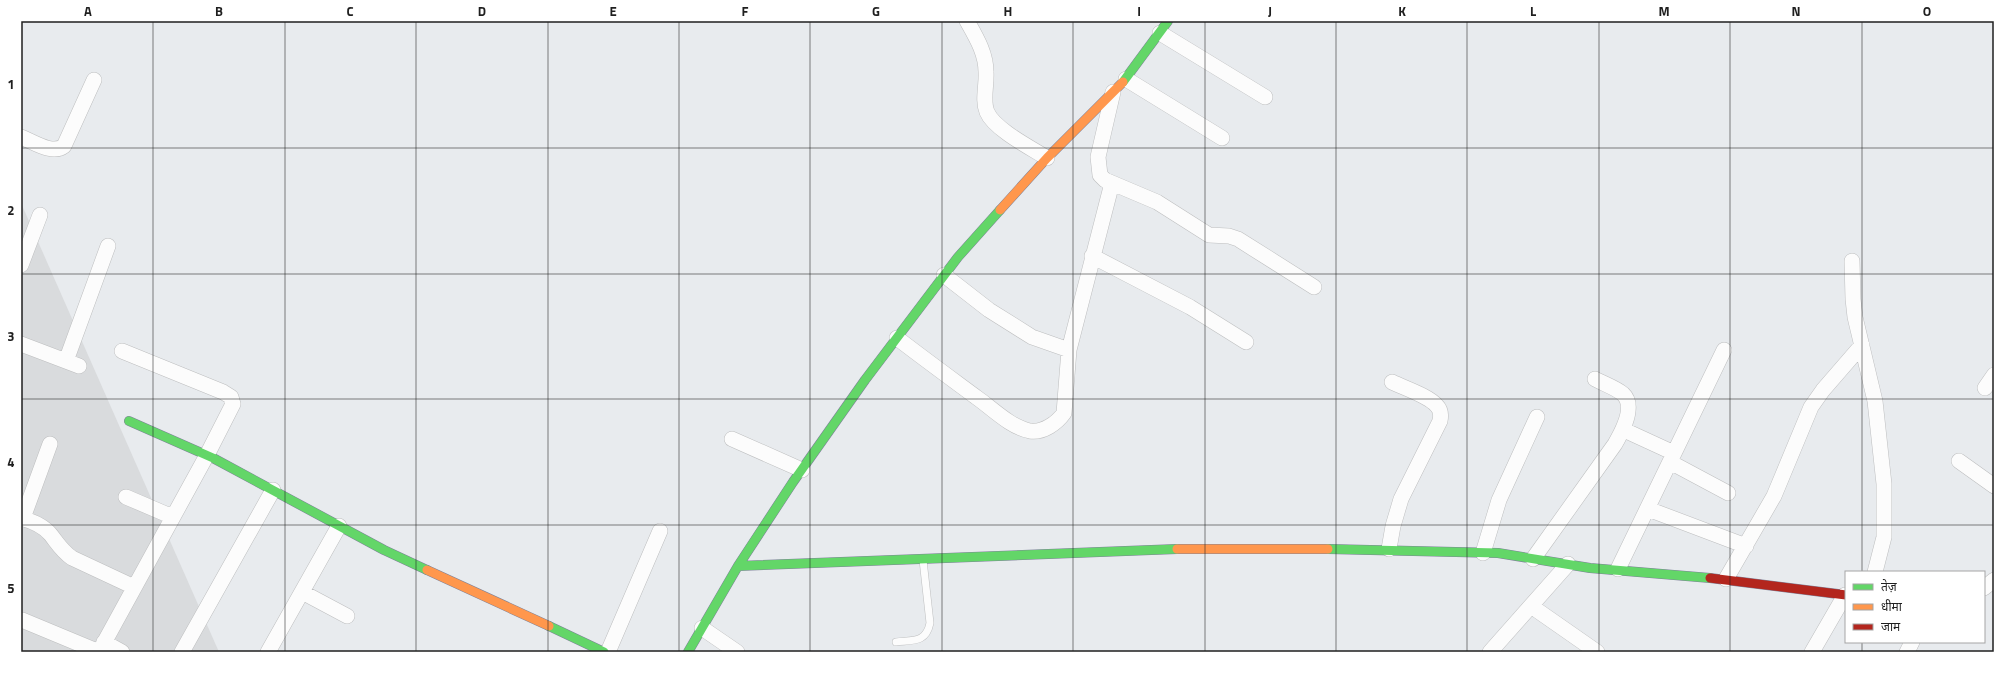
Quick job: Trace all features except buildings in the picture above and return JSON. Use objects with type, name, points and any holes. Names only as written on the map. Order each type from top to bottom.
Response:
[{"type":"street","points":[[967,21],[983,53],[986,72],[985,104],[987,112],[1002,128],[1047,158]]},
{"type":"street","points":[[688,652],[738,566],[802,470],[958,256],[1047,158],[1126,78],[1164,27],[1265,97]]},
{"type":"street","points":[[1126,78],[1222,138]]},
{"type":"street","points":[[21,137],[52,149],[60,149],[64,146],[94,80]]},
{"type":"street","points":[[1113,92],[1098,157],[1100,175],[1157,202],[1209,235],[1229,236],[1238,239],[1314,287]]},
{"type":"street","points":[[897,338],[1003,417],[1023,429],[1032,431],[1050,426],[1059,420],[1064,413],[1069,350],[1112,182]]},
{"type":"street","points":[[21,265],[40,214]]},
{"type":"street","points":[[21,344],[72,364],[108,246]]},
{"type":"street","points":[[1092,256],[1190,307],[1246,342]]},
{"type":"street","points":[[1852,261],[1853,299],[1875,401],[1884,484],[1884,537],[1875,571]]},
{"type":"street","points":[[944,275],[989,310],[1032,337],[1069,350]]},
{"type":"street","points":[[1726,579],[1774,496],[1811,407],[1823,390],[1862,345]]},
{"type":"street","points":[[1618,569],[1724,350]]},
{"type":"street","points":[[100,649],[207,455],[233,404],[231,398],[223,392],[122,351]]},
{"type":"street","points":[[1985,388],[1994,374]]},
{"type":"street","points":[[1532,559],[1624,430],[1628,412],[1628,400],[1623,394],[1595,379]]},
{"type":"street","points":[[1390,549],[1393,526],[1401,499],[1440,421],[1441,413],[1438,406],[1432,402],[1392,382]]},
{"type":"street","points":[[1483,552],[1497,506],[1537,417]]},
{"type":"street","points":[[129,421],[207,455],[384,550],[604,652]]},
{"type":"street","points":[[1624,430],[1728,493]]},
{"type":"street","points":[[732,438],[802,470]]},
{"type":"street","points":[[50,444],[22,518],[43,527],[50,534],[62,552],[134,587]]},
{"type":"street","points":[[1960,461],[1994,486]]},
{"type":"street","points":[[182,652],[273,490]]},
{"type":"street","points":[[126,497],[173,517]]},
{"type":"street","points":[[1648,509],[1746,546]]},
{"type":"street","points":[[268,652],[339,526]]},
{"type":"street","points":[[608,652],[660,531]]},
{"type":"street","points":[[738,566],[922,557],[1219,548],[1390,549],[1483,552],[1568,564],[1726,579],[1845,595],[1812,652]]},
{"type":"street","points":[[1490,652],[1568,564]]},
{"type":"street","points":[[1985,587],[1994,580]]},
{"type":"street","points":[[302,592],[347,616]]},
{"type":"street","points":[[1531,606],[1580,648],[1597,652]]},
{"type":"street","points":[[22,620],[100,649],[122,652]]},
{"type":"street","points":[[702,628],[737,652]]},
{"type":"street","points":[[1907,652],[1912,643]]},
{"type":"lane","points":[[896,642],[918,640],[925,636],[928,631],[930,623],[922,557]]},
{"type":"shaded area","points":[[21,203],[219,652],[21,652]]},
{"type":"traffic: fast","points":[[1123,82],[1168,21]]},
{"type":"traffic: fast","points":[[688,652],[738,566],[793,482],[865,380],[958,257],[1000,210]]},
{"type":"traffic: fast","points":[[129,421],[213,458],[384,550],[427,570]]},
{"type":"traffic: fast","points":[[738,566],[1177,549]]},
{"type":"traffic: fast","points":[[1328,549],[1498,553],[1590,568],[1710,578]]},
{"type":"traffic: fast","points":[[549,626],[604,652]]},
{"type":"traffic: slow","points":[[1000,210],[1047,158],[1123,82]]},
{"type":"traffic: slow","points":[[1177,549],[1328,549]]},
{"type":"traffic: slow","points":[[427,570],[549,626]]},
{"type":"traffic: jam","points":[[1710,578],[1845,595]]}]
